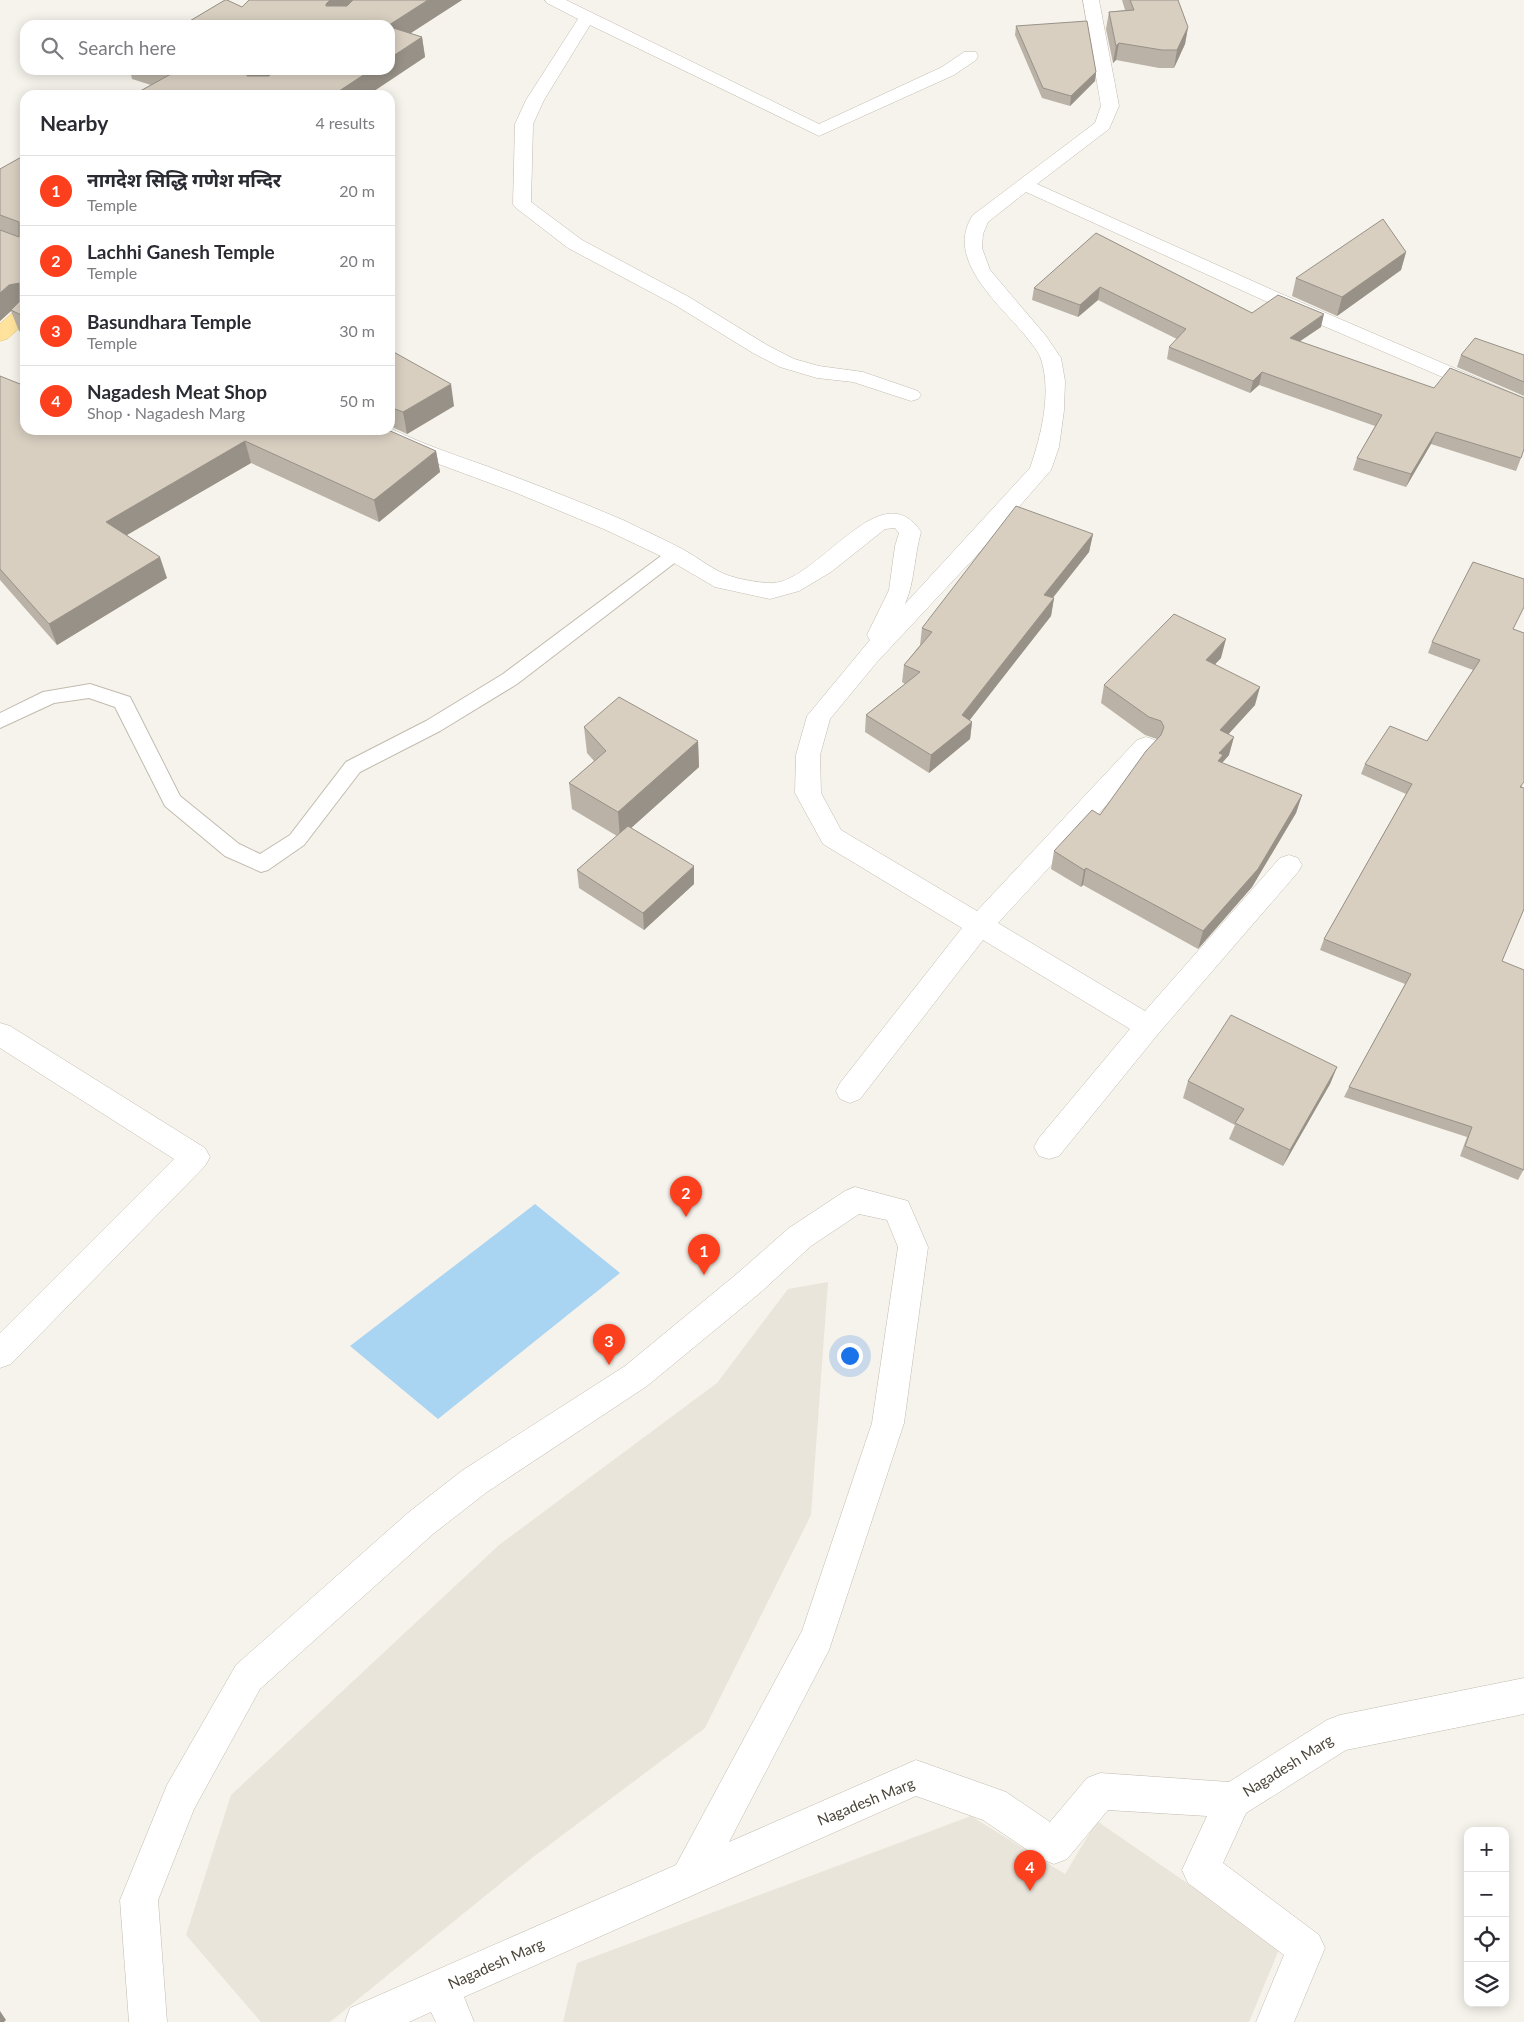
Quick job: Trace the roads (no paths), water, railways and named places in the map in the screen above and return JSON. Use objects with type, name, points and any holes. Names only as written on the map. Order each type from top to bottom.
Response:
[{"type":"main road","points":[[0,336],[20,317]]},
{"type":"street","points":[[553,0],[819,132],[948,71],[970,56]]},
{"type":"street","points":[[1091,0],[1110,106],[1103,125],[980,219],[974,234],[973,248],[980,271],[1039,340],[1051,358],[1055,381],[1054,410],[1048,447],[1040,470],[969,550],[869,656],[819,716],[808,754],[808,792],[832,837],[1148,1026]]},
{"type":"street","points":[[587,17],[535,100],[524,124],[522,204],[526,209],[575,244],[682,301],[780,360],[816,372],[856,376],[910,395]]},
{"type":"street","points":[[1025,185],[1270,296],[1524,406]]},
{"type":"street","points":[[388,435],[405,444],[558,502],[675,554],[723,582],[770,591],[791,586],[823,567],[877,524],[892,520],[903,523],[910,532],[906,546],[900,590],[869,656]]},
{"type":"street","points":[[850,1091],[979,926],[1146,746]]},
{"type":"street","points":[[1049,1147],[1148,1026],[1289,865]]},
{"type":"street","points":[[0,1034],[195,1157],[0,1354]]},
{"type":"street","points":[[148,2022],[139,1900],[180,1798],[248,1677],[421,1523],[475,1481],[636,1376],[750,1282],[800,1236],[855,1200],[897,1210],[913,1247],[888,1423],[817,1638],[689,1879]]},
{"type":"street","name":"Nagadesh Marg","points":[[364,2022],[448,2005],[689,1879],[916,1778],[993,1805],[1054,1846],[1100,1792],[1233,1800],[1340,1733],[1524,1696]]},
{"type":"street","points":[[1233,1800],[1201,1870],[1306,1948],[1275,2022]]},
{"type":"lane","points":[[0,721],[50,696],[90,691],[123,702],[172,801],[232,850],[261,864],[297,840],[353,767],[434,726],[510,679],[675,554]]},
{"type":"water","points":[[535,1204],[620,1273],[438,1419],[350,1346]]},
{"type":"place","name":"Lachhi Ganesh Temple","points":[[686,1217]]},
{"type":"place","name":"नागदेश सिद्धि गणेश मन्दिर","points":[[704,1275]]},
{"type":"place","name":"Basundhara Temple","points":[[609,1365]]},
{"type":"place","name":"Nagadesh Meat Shop","points":[[1030,1891]]}]
